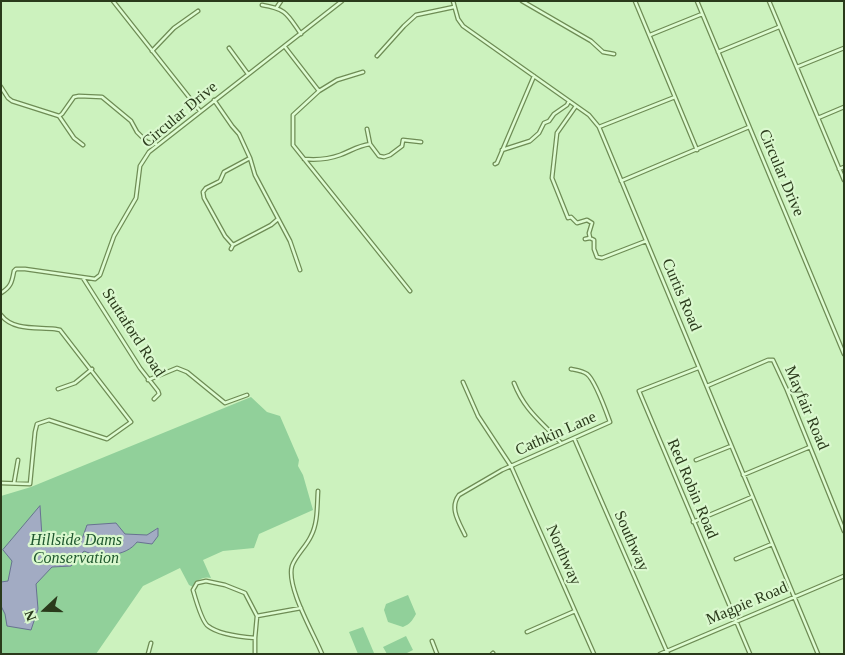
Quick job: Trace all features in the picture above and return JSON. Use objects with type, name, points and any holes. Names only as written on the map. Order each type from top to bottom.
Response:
[{"type":"street","points":[[114,1],[200,112]]},
{"type":"street","points":[[277,7],[281,1]]},
{"type":"street","name":"Circular Drive","points":[[84,278],[95,279],[100,275],[114,236],[136,198],[140,166],[149,152],[342,1]]},
{"type":"street","name":"Curtis Road","points":[[452,1],[458,19],[463,26],[576,106],[588,115],[598,127],[818,654]]},
{"type":"street","points":[[522,1],[591,41],[603,52],[614,54]]},
{"type":"street","points":[[635,1],[697,150]]},
{"type":"street","name":"Circular Drive","points":[[697,1],[844,354]]},
{"type":"street","points":[[768,1],[844,180]]},
{"type":"street","points":[[262,5],[277,7],[287,12],[301,34]]},
{"type":"street","points":[[377,56],[416,15],[454,7]]},
{"type":"street","points":[[152,51],[174,28],[198,11]]},
{"type":"street","points":[[650,35],[702,14]]},
{"type":"street","points":[[718,52],[779,27]]},
{"type":"street","points":[[284,46],[319,91]]},
{"type":"street","points":[[229,48],[248,74]]},
{"type":"street","points":[[796,68],[844,48]]},
{"type":"street","points":[[363,72],[337,80],[319,91],[293,115],[293,146],[410,291]]},
{"type":"street","points":[[494,164],[497,163],[534,76]]},
{"type":"street","points":[[1,87],[12,101],[59,116],[74,138],[83,145]]},
{"type":"street","points":[[59,116],[74,98],[79,96],[102,98],[130,121],[147,142],[157,144]]},
{"type":"street","points":[[598,127],[675,97]]},
{"type":"street","points":[[214,100],[239,134],[250,158],[255,175],[290,241],[300,270]]},
{"type":"street","points":[[502,150],[530,141],[539,132],[541,127],[554,114],[567,105],[569,101]]},
{"type":"street","points":[[576,106],[557,133],[552,178],[568,218],[571,217],[577,223],[587,220],[592,223],[589,233],[590,238],[594,240],[594,250],[597,257],[600,258],[646,241]]},
{"type":"street","points":[[818,118],[844,107]]},
{"type":"street","points":[[621,181],[749,127]]},
{"type":"street","points":[[366,129],[370,144],[379,156],[384,157],[402,146],[403,140],[421,142]]},
{"type":"street","points":[[304,159],[311,160],[337,156],[356,147],[370,144]]},
{"type":"street","points":[[233,245],[225,236],[204,198],[203,192],[206,188],[220,181],[224,172],[250,158]]},
{"type":"street","points":[[839,169],[844,167]]},
{"type":"street","points":[[231,249],[233,245],[278,219]]},
{"type":"street","points":[[585,239],[590,238]]},
{"type":"street","points":[[1,293],[9,289],[16,269],[84,278]]},
{"type":"street","name":"Stuttaford Road","points":[[84,278],[148,380],[160,394],[154,399]]},
{"type":"street","points":[[1,316],[7,322],[14,325],[60,330],[130,418],[131,424],[107,439],[49,420],[46,421],[36,426],[30,484],[1,483]]},
{"type":"street","name":"Mayfair Road","points":[[707,386],[768,360],[773,360],[844,531]]},
{"type":"street","points":[[148,380],[177,368],[187,372],[225,403],[247,396]]},
{"type":"street","name":"Red Robin Road","points":[[698,368],[639,391],[750,654]]},
{"type":"street","points":[[58,389],[75,383],[92,369]]},
{"type":"street","name":"Cathkin Lane","points":[[464,535],[454,509],[457,498],[485,479],[511,466],[610,422],[589,376],[585,373],[571,370]]},
{"type":"street","name":"Northway","points":[[463,382],[478,416],[511,466],[594,654]]},
{"type":"street","points":[[514,383],[527,409],[561,443]]},
{"type":"street","name":"Southway","points":[[574,438],[668,652]]},
{"type":"street","points":[[696,460],[731,446]]},
{"type":"street","points":[[743,475],[810,447]]},
{"type":"street","points":[[14,483],[18,460]]},
{"type":"street","points":[[318,491],[314,529],[292,568],[293,586],[322,654]]},
{"type":"street","points":[[693,522],[752,497]]},
{"type":"street","points":[[736,558],[772,544]]},
{"type":"street","name":"Magpie Road","points":[[660,654],[844,576]]},
{"type":"street","points":[[254,638],[237,636],[209,627],[205,622],[193,590],[197,583],[206,581],[242,590],[248,597],[257,616],[254,654]]},
{"type":"street","points":[[257,616],[301,608]]},
{"type":"street","points":[[527,632],[575,611]]},
{"type":"street","points":[[432,641],[437,654]]},
{"type":"street","points":[[148,654],[151,643]]},
{"type":"green space","name":"Hillside Dams Conservation","points":[[251,397],[267,412],[280,416],[299,460],[298,466],[303,475],[313,510],[259,534],[254,548],[223,551],[203,560],[211,578],[200,579],[193,587],[189,585],[180,568],[143,586],[96,654],[1,654],[1,496],[31,487]]},
{"type":"green space","points":[[408,595],[416,614],[412,620],[403,627],[388,622],[384,610],[386,604]]},
{"type":"green space","points":[[363,627],[373,654],[358,654],[349,632]]},
{"type":"green space","points":[[406,636],[413,650],[405,654],[387,654],[383,647]]},
{"type":"water","points":[[40,506],[42,537],[50,542],[81,542],[87,525],[116,523],[125,534],[147,535],[158,528],[158,536],[152,544],[137,542],[126,551],[112,555],[97,555],[84,551],[71,566],[52,567],[36,584],[38,609],[31,630],[7,626],[5,614],[1,606],[1,582],[8,581],[12,561],[3,550]]}]
